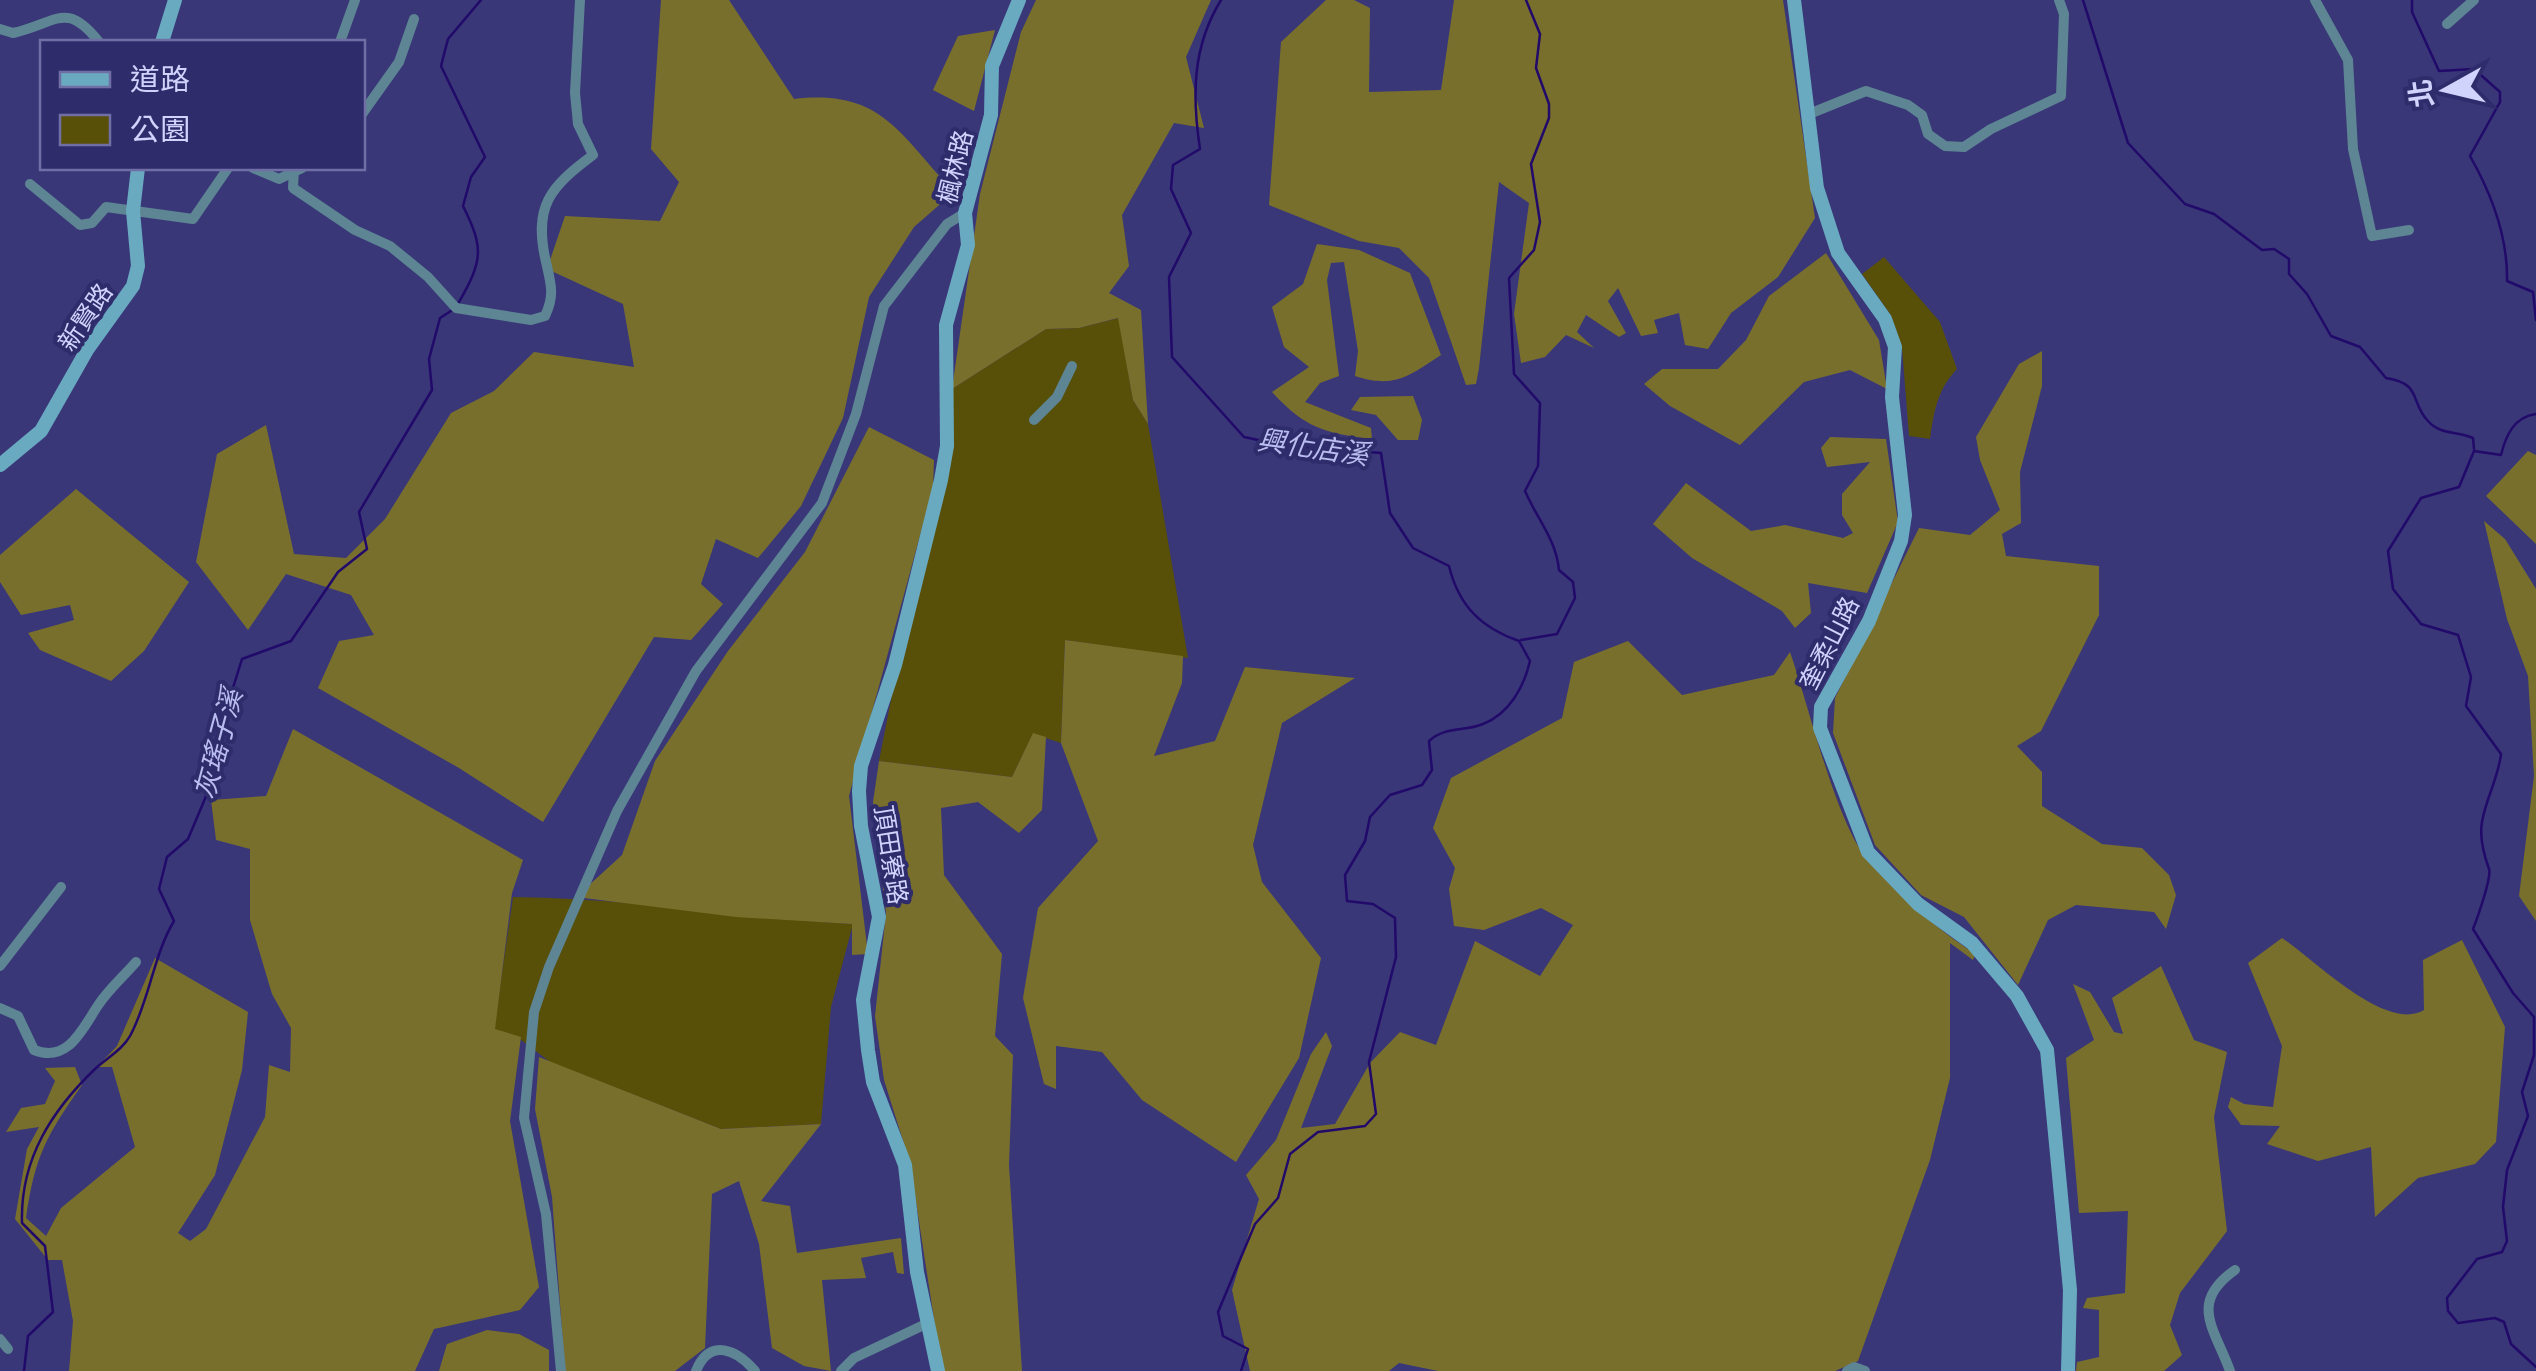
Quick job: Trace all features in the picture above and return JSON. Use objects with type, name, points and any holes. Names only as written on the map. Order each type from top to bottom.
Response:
[{"type":"street","points":[[163,40],[175,0]]},
{"type":"street","points":[[341,40],[355,0]]},
{"type":"street","points":[[259,170],[279,179],[293,172],[293,188],[355,230],[390,246],[428,277],[456,308],[531,320],[545,316],[554,297],[544,254],[541,209],[561,179],[593,154],[578,124],[576,108],[580,0]]},
{"type":"street","name":"楓林路","points":[[947,406],[946,325],[968,245],[964,213],[991,115],[992,66],[1019,0]]},
{"type":"street","name":"奎柔山路","points":[[1794,0],[1816,188],[1838,253],[1885,320],[1895,346],[1892,397],[1905,516],[1902,541],[1869,620],[1820,707],[1820,728],[1868,852],[1918,904],[1972,942],[2017,996],[2047,1050],[2070,1290],[2068,1371]]},
{"type":"street","points":[[1808,114],[1866,91],[1908,105],[1922,116],[1928,134],[1945,146],[1964,147],[1990,129],[2061,96],[2064,14],[2059,0]]},
{"type":"street","points":[[2316,0],[2348,60],[2353,148],[2372,236],[2409,230]]},
{"type":"street","points":[[2447,24],[2474,0]]},
{"type":"street","points":[[0,29],[12,34],[63,12],[72,13],[85,22],[98,40]]},
{"type":"street","points":[[365,110],[399,62],[414,19]]},
{"type":"street","name":"新賢路","points":[[0,465],[41,432],[87,350],[133,286],[138,266],[133,211],[138,170]]},
{"type":"street","points":[[30,184],[80,224],[92,223],[106,207],[193,218],[227,170]]},
{"type":"street","points":[[561,1371],[546,1214],[524,1118],[534,1012],[549,967],[618,811],[696,671],[822,503],[856,414],[884,306],[946,224],[964,213]]},
{"type":"street","points":[[1034,420],[1057,396],[1072,366]]},
{"type":"street","name":"頂田寮路","points":[[938,1371],[917,1272],[905,1165],[873,1082],[868,1050],[864,1000],[879,916],[860,826],[858,791],[861,766],[895,665],[941,480],[947,446],[947,406]]},
{"type":"street","points":[[0,966],[61,887]]},
{"type":"street","points":[[0,1008],[18,1016],[34,1050],[56,1051],[79,1037],[100,1002],[136,962]]},
{"type":"street","points":[[2230,1371],[2206,1315],[2213,1286],[2235,1270]]},
{"type":"street","points":[[841,1371],[854,1358],[928,1323]]},
{"type":"street","points":[[696,1371],[704,1356],[731,1350],[755,1371]]},
{"type":"street","points":[[1847,1371],[1865,1371]]},
{"type":"green space","points":[[1884,257],[1940,322],[1957,369],[1941,393],[1930,439],[1909,436],[1902,348],[1890,314],[1862,274]]},
{"type":"green space","points":[[1119,318],[1133,400],[1148,424],[1188,658],[1065,640],[1061,743],[1033,734],[1012,777],[879,761],[952,389],[1046,329],[1079,328]]},
{"type":"green space","points":[[513,897],[853,924],[831,1007],[821,1124],[721,1129],[550,1062],[516,1036],[494,1030]]},
{"type":"shaded area","points":[[661,0],[729,0],[794,99],[848,101],[869,109],[902,134],[954,192],[914,227],[869,297],[843,418],[801,506],[758,558],[716,539],[701,584],[723,604],[691,640],[654,637],[543,822],[459,768],[318,688],[339,641],[374,635],[351,595],[286,574],[248,630],[196,562],[217,454],[266,425],[294,554],[346,558],[385,519],[451,413],[494,391],[534,352],[634,367],[623,304],[547,269],[565,216],[660,221],[679,182],[651,149]]},
{"type":"shaded area","points":[[1036,0],[1211,0],[1186,57],[1204,128],[1174,123],[1122,215],[1129,266],[1109,293],[1141,310],[1148,424],[1133,400],[1118,318],[1079,328],[1046,329],[952,389],[980,194],[1021,32]]},
{"type":"shaded area","points":[[1326,0],[1354,0],[1370,8],[1369,92],[1441,90],[1454,0],[1783,0],[1815,218],[1778,277],[1731,313],[1708,349],[1685,345],[1679,313],[1654,320],[1658,333],[1641,336],[1618,288],[1608,301],[1626,333],[1619,337],[1586,315],[1577,332],[1594,348],[1566,335],[1545,357],[1521,363],[1514,314],[1529,203],[1499,182],[1479,368],[1476,384],[1466,385],[1429,278],[1399,248],[1359,241],[1269,205],[1281,42]]},
{"type":"shaded area","points":[[995,30],[974,111],[933,90],[958,36]]},
{"type":"shaded area","points":[[1317,244],[1359,250],[1410,273],[1441,355],[1391,381],[1355,376],[1358,351],[1344,262],[1331,263],[1327,280],[1339,376],[1320,383],[1305,402],[1371,428],[1372,439],[1316,427],[1272,392],[1309,367],[1284,347],[1272,307],[1303,284]]},
{"type":"shaded area","points":[[1826,253],[1879,340],[1887,389],[1850,370],[1804,382],[1740,445],[1670,406],[1644,384],[1662,369],[1718,369],[1746,340],[1769,296]]},
{"type":"shaded area","points":[[2042,351],[2042,386],[2020,472],[2021,523],[2002,534],[2006,556],[2099,566],[2099,615],[2041,731],[2017,746],[2042,772],[2042,806],[2102,844],[2142,848],[2169,875],[2176,895],[2166,929],[2154,912],[2076,905],[2048,920],[2018,985],[1964,917],[1921,895],[1875,845],[1833,733],[1835,698],[1919,528],[1970,535],[2000,510],[1980,460],[1976,437],[2019,364]]},
{"type":"shaded area","points":[[1413,396],[1422,420],[1418,440],[1398,440],[1376,415],[1351,410],[1360,397]]},
{"type":"shaded area","points":[[869,427],[934,460],[933,488],[849,796],[868,954],[852,955],[852,924],[736,917],[576,897],[622,855],[655,761],[728,651],[805,552]]},
{"type":"shaded area","points":[[1830,437],[1886,439],[1898,522],[1867,593],[1808,583],[1811,613],[1795,628],[1782,611],[1692,558],[1653,524],[1686,483],[1751,531],[1785,525],[1843,538],[1853,533],[1842,515],[1842,494],[1870,462],[1827,467],[1821,448]]},
{"type":"shaded area","points":[[2528,451],[2536,455],[2536,544],[2486,496]]},
{"type":"shaded area","points":[[76,489],[189,582],[144,651],[111,681],[40,650],[28,633],[74,620],[70,605],[21,615],[0,582],[0,555]]},
{"type":"shaded area","points":[[2484,521],[2505,539],[2536,589],[2536,921],[2519,896],[2534,776],[2528,676],[2507,619]]},
{"type":"shaded area","points":[[1065,640],[1183,656],[1182,683],[1154,756],[1215,741],[1245,667],[1355,678],[1282,723],[1253,845],[1262,882],[1321,958],[1299,1058],[1236,1162],[1142,1100],[1102,1052],[1056,1046],[1056,1089],[1044,1084],[1023,998],[1038,908],[1098,841],[1061,743]]},
{"type":"shaded area","points":[[1628,641],[1682,695],[1774,675],[1790,652],[1833,788],[1865,856],[1902,897],[1975,954],[1973,960],[1950,943],[1950,1078],[1930,1160],[1858,1361],[1835,1371],[1438,1371],[1399,1363],[1389,1371],[1250,1371],[1232,1290],[1259,1199],[1246,1175],[1276,1140],[1311,1054],[1326,1032],[1332,1046],[1301,1128],[1335,1124],[1370,1063],[1400,1032],[1436,1045],[1475,941],[1540,976],[1573,925],[1541,908],[1484,930],[1454,926],[1449,889],[1455,868],[1433,828],[1451,778],[1562,718],[1574,662]]},
{"type":"shaded area","points":[[293,729],[523,860],[512,893],[495,1029],[521,1037],[510,1121],[539,1287],[520,1310],[434,1329],[415,1371],[69,1371],[73,1321],[62,1260],[48,1260],[15,1219],[27,1149],[39,1127],[6,1132],[21,1108],[45,1104],[55,1081],[45,1068],[75,1067],[82,1085],[44,1147],[26,1218],[46,1236],[61,1208],[135,1147],[112,1067],[97,1067],[117,1046],[155,958],[248,1012],[242,1070],[215,1175],[178,1233],[190,1241],[206,1229],[265,1117],[269,1065],[290,1072],[291,1028],[272,994],[250,920],[250,849],[216,840],[211,800],[266,796]]},
{"type":"shaded area","points":[[1033,733],[1046,737],[1042,810],[1019,833],[978,802],[941,808],[944,875],[1002,954],[995,1036],[1013,1055],[1009,1165],[1022,1371],[942,1371],[910,1163],[884,1080],[875,1016],[886,913],[873,802],[879,761],[1012,777]]},
{"type":"shaded area","points":[[2282,938],[2351,991],[2390,1011],[2408,1014],[2424,1010],[2423,960],[2462,940],[2505,1027],[2496,1142],[2475,1164],[2418,1178],[2375,1217],[2371,1147],[2318,1161],[2267,1144],[2280,1126],[2241,1125],[2228,1107],[2231,1097],[2244,1104],[2273,1107],[2282,1046],[2248,963]]},
{"type":"shaded area","points":[[2161,966],[2194,1040],[2227,1052],[2214,1117],[2227,1231],[2180,1293],[2170,1325],[2182,1355],[2164,1371],[2076,1371],[2077,1362],[2099,1357],[2099,1310],[2083,1308],[2087,1298],[2125,1293],[2128,1211],[2079,1213],[2066,1058],[2094,1040],[2073,984],[2090,992],[2114,1032],[2123,1034],[2112,998]]},
{"type":"shaded area","points":[[539,1057],[721,1129],[821,1124],[761,1201],[790,1206],[797,1253],[901,1238],[904,1274],[897,1273],[893,1252],[861,1258],[866,1278],[822,1280],[831,1371],[804,1366],[772,1348],[759,1244],[739,1181],[712,1194],[705,1348],[675,1371],[565,1371],[552,1197],[535,1109]]},
{"type":"shaded area","points":[[487,1330],[519,1334],[549,1350],[549,1371],[439,1371],[447,1344]]},
{"type":"waterway","name":"灰瑤子溪","points":[[459,302],[473,275],[478,254],[475,233],[463,206],[471,177],[485,157],[441,66],[448,39],[481,0]]},
{"type":"waterway","name":"興化店溪","points":[[1221,0],[1204,36],[1197,72],[1200,149],[1173,165],[1171,189],[1191,233],[1169,277],[1172,357],[1244,437],[1287,446],[1381,453],[1390,513],[1413,548],[1449,566],[1459,593],[1474,614],[1494,630],[1519,641],[1530,661],[1519,690],[1500,714],[1483,724],[1442,733],[1429,741],[1432,770],[1422,785],[1390,795],[1370,817],[1365,841],[1345,875],[1347,901],[1373,904],[1395,918],[1396,957],[1369,1062],[1376,1114],[1365,1126],[1318,1132],[1290,1154],[1278,1198],[1255,1224],[1218,1312],[1223,1336],[1248,1349],[1241,1371]]},
{"type":"waterway","points":[[1521,640],[1557,634],[1575,598],[1573,582],[1559,570],[1550,539],[1525,491],[1538,466],[1540,403],[1514,374],[1509,278],[1534,250],[1540,222],[1531,164],[1549,118],[1549,104],[1536,68],[1540,34],[1526,0]]},
{"type":"waterway","points":[[2083,0],[2128,143],[2185,204],[2214,214],[2262,250],[2274,249],[2289,259],[2289,274],[2307,294],[2331,336],[2360,347],[2386,378],[2411,389],[2422,414],[2433,425],[2473,438],[2474,449]]},
{"type":"waterway","points":[[2412,0],[2412,12],[2439,71],[2474,69],[2500,92],[2500,102],[2470,156],[2497,216],[2505,248],[2507,281],[2533,292],[2536,320]]},
{"type":"waterway","name":"灰瑤子溪","points":[[24,1371],[28,1336],[53,1312],[45,1246],[22,1223],[33,1157],[66,1101],[123,1045],[137,1022],[174,921],[159,889],[167,857],[188,839],[212,782],[212,755],[242,659],[291,641],[338,572],[367,549],[359,512],[432,390],[429,359],[440,318],[454,309]]},
{"type":"waterway","points":[[2536,414],[2512,428],[2501,455],[2474,451],[2459,487],[2421,498],[2388,551],[2393,589],[2421,624],[2458,635],[2471,677],[2466,706],[2501,754],[2482,822],[2489,873],[2473,929],[2513,993],[2534,1017],[2534,1055],[2522,1092],[2528,1116],[2507,1170],[2503,1207],[2507,1241],[2502,1252],[2477,1259],[2447,1298],[2448,1311],[2458,1323],[2495,1318],[2504,1322],[2511,1344],[2536,1367]]}]
